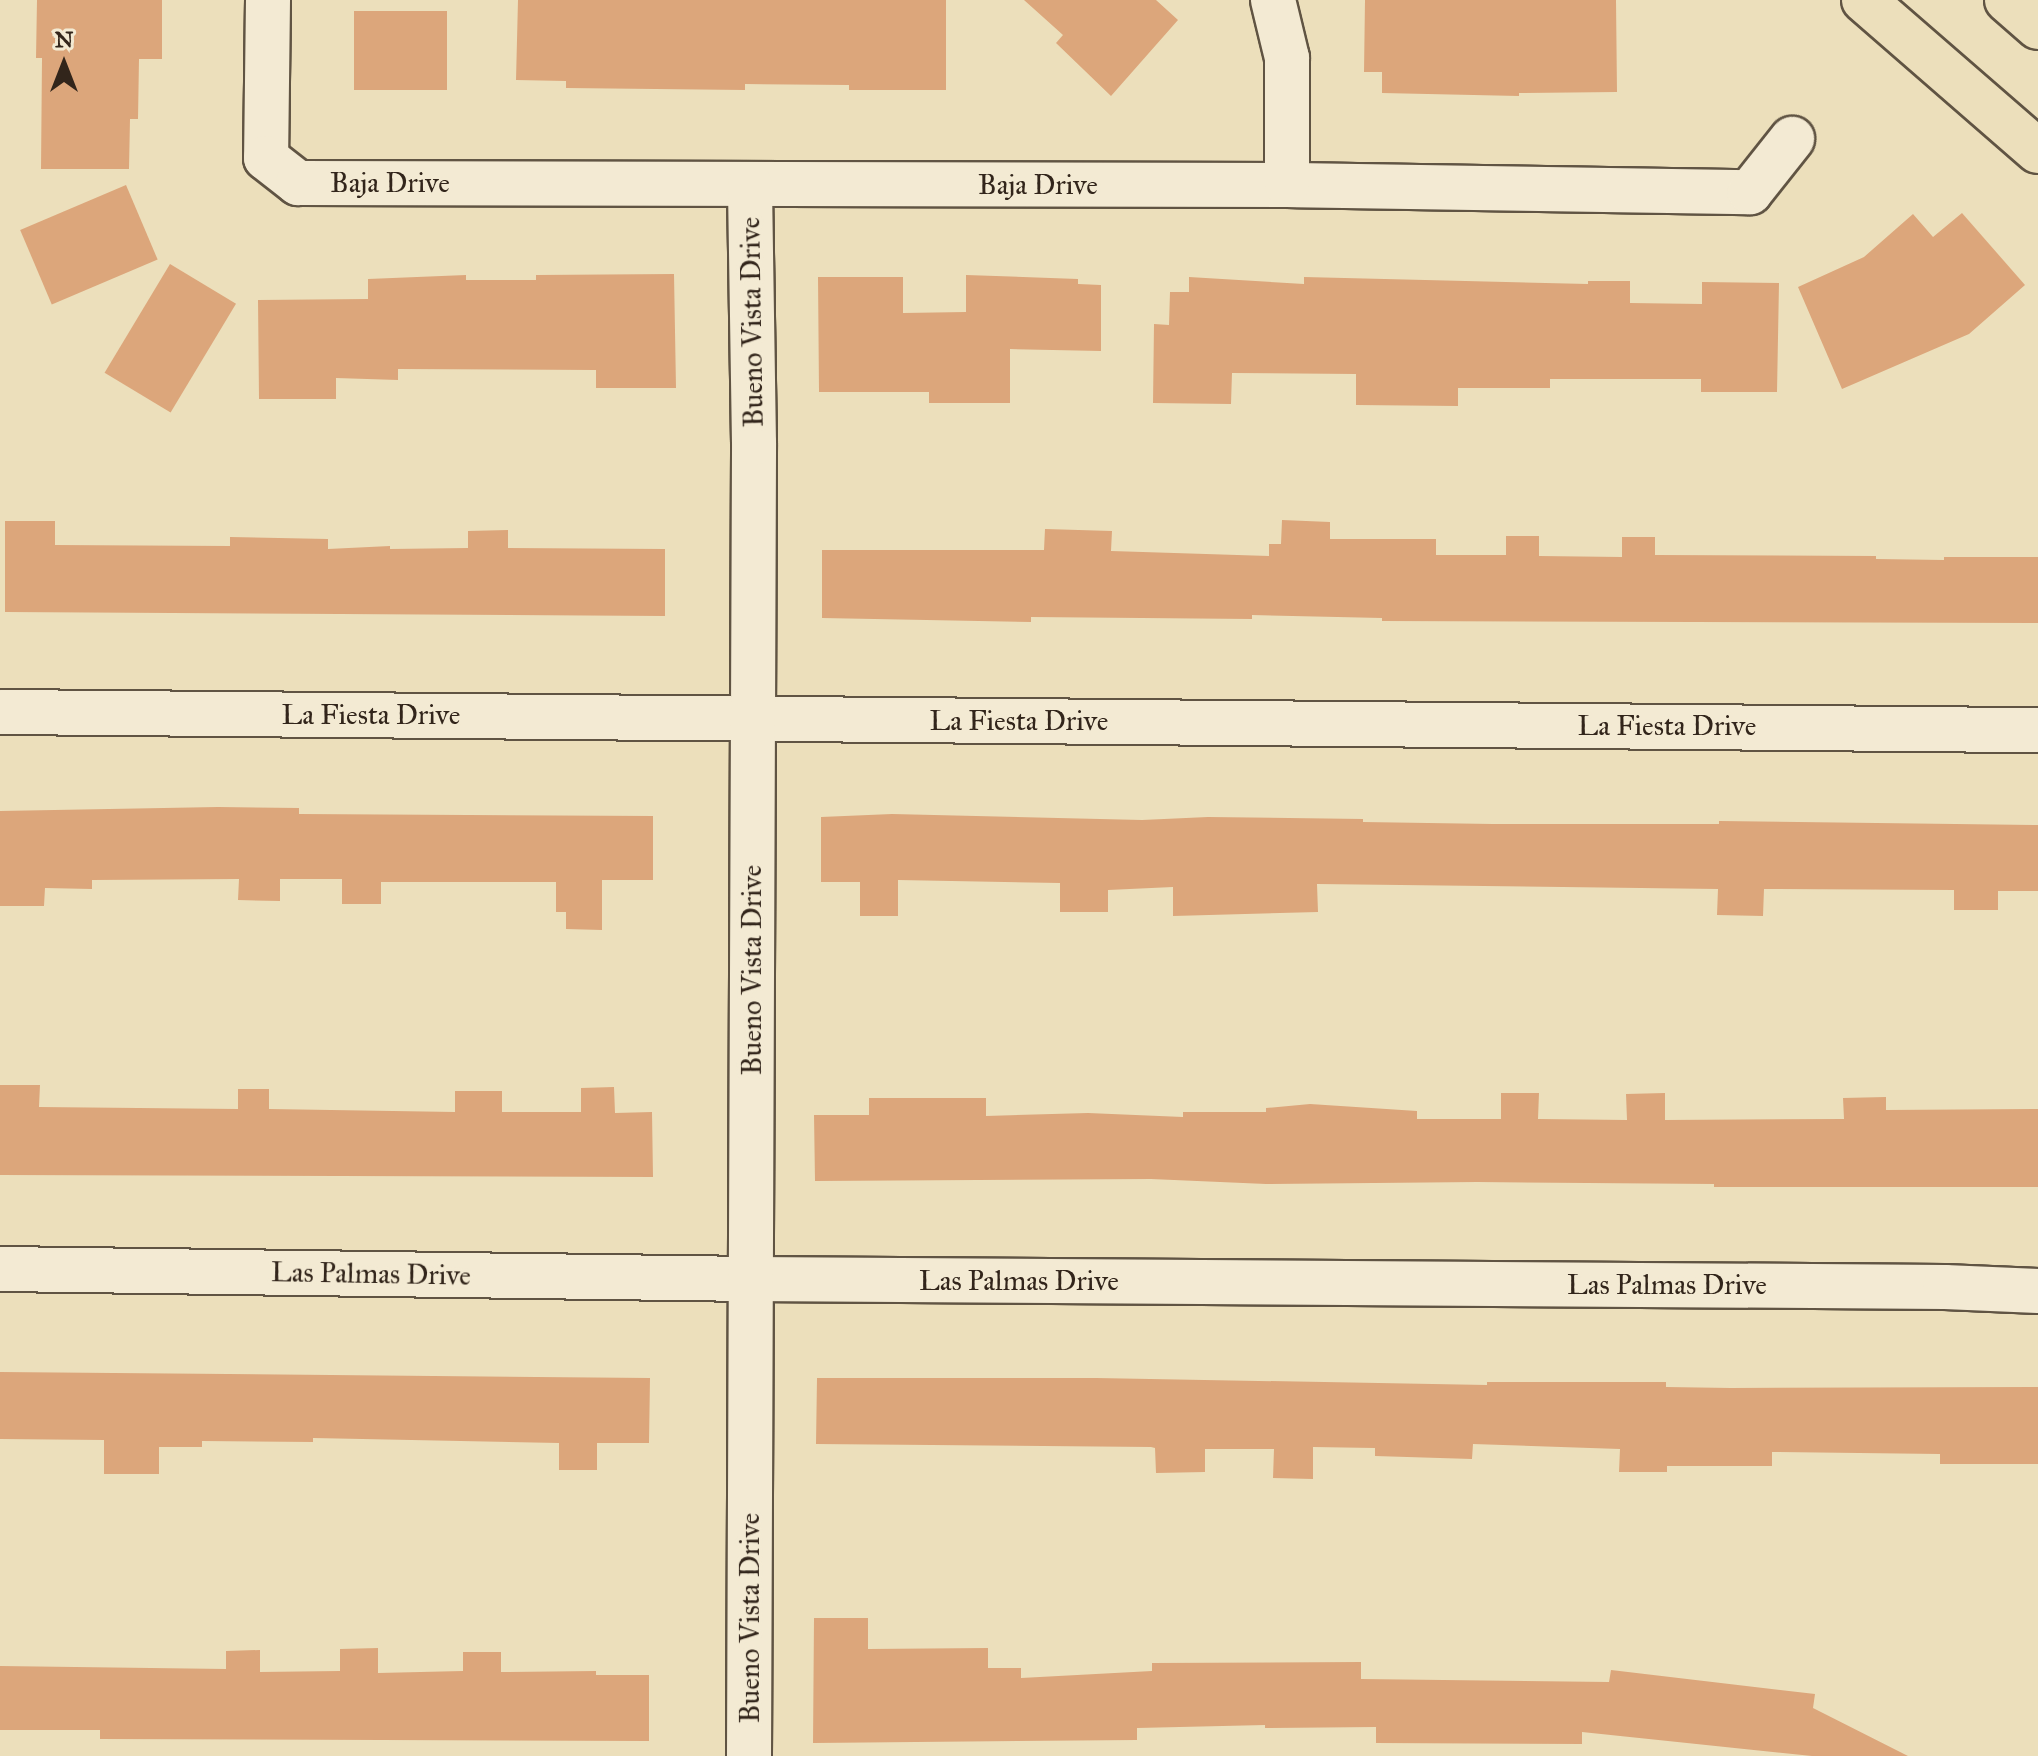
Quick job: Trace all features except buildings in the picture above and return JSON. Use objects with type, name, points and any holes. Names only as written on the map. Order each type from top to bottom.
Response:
[{"type":"main road","points":[[1864,0],[2038,151]]},
{"type":"main road","points":[[2007,0],[2038,27]]},
{"type":"street","name":"Baja Drive","points":[[268,0],[266,158],[298,183],[1287,185],[1750,192],[1792,139]]},
{"type":"street","points":[[1273,0],[1287,58],[1287,185]]},
{"type":"street","name":"Bueno Vista Drive","points":[[749,1756],[754,443],[750,185]]},
{"type":"street","name":"La Fiesta Drive","points":[[0,712],[2038,730]]},
{"type":"street","name":"Las Palmas Drive","points":[[0,1269],[750,1279],[1930,1287],[2038,1291]]}]
